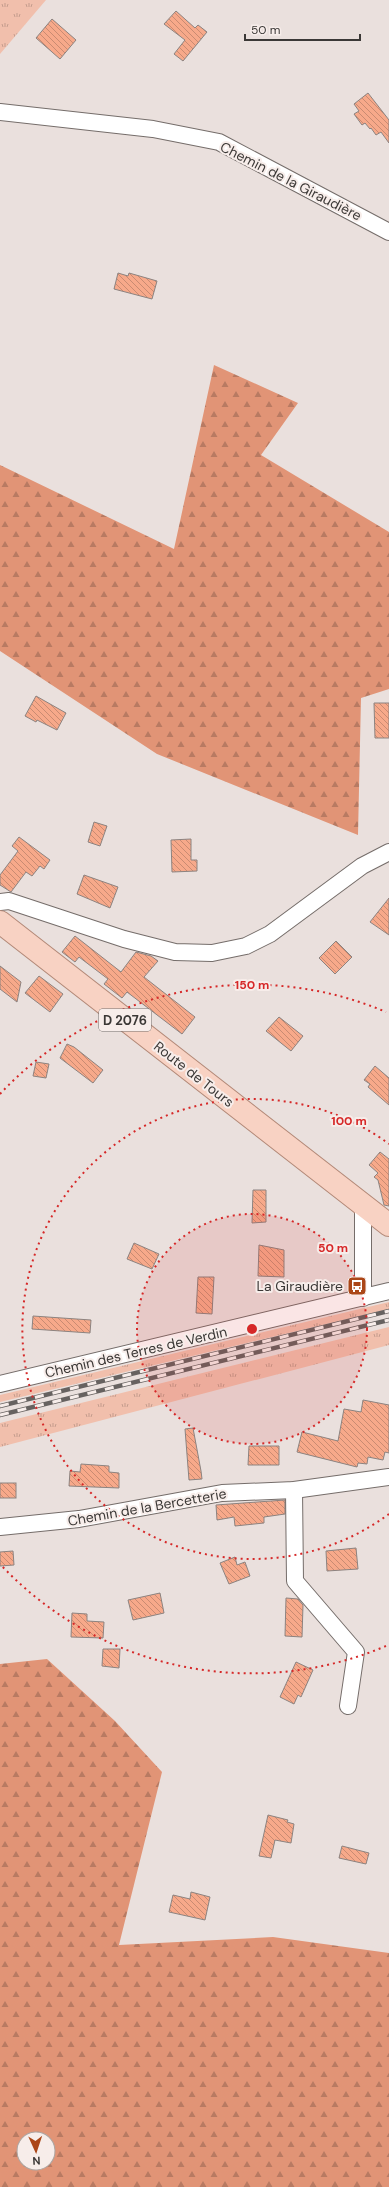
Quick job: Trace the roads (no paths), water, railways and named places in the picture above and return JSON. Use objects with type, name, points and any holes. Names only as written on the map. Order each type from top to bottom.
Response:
[{"type":"main road","name":"Route de Tours","points":[[0,922],[389,1225]]},
{"type":"street","name":"Chemin de la Giraudière","points":[[0,112],[153,129],[219,142],[389,232]]},
{"type":"street","points":[[0,902],[9,901],[124,939],[175,952],[212,953],[246,946],[270,934],[362,866],[389,852]]},
{"type":"street","points":[[363,1206],[363,1298]]},
{"type":"street","name":"Chemin des Terres de Verdin","points":[[0,1384],[389,1291]]},
{"type":"street","name":"Chemin de la Bercetterie","points":[[0,1527],[79,1520],[222,1493],[294,1490],[389,1476]]},
{"type":"street","points":[[294,1490],[295,1581],[356,1652],[348,1706]]},
{"type":"railway","points":[[0,1406],[389,1311]]},
{"type":"railway","points":[[0,1415],[389,1320]]},
{"type":"place","name":"La Giraudière","points":[[357,1286]]}]
